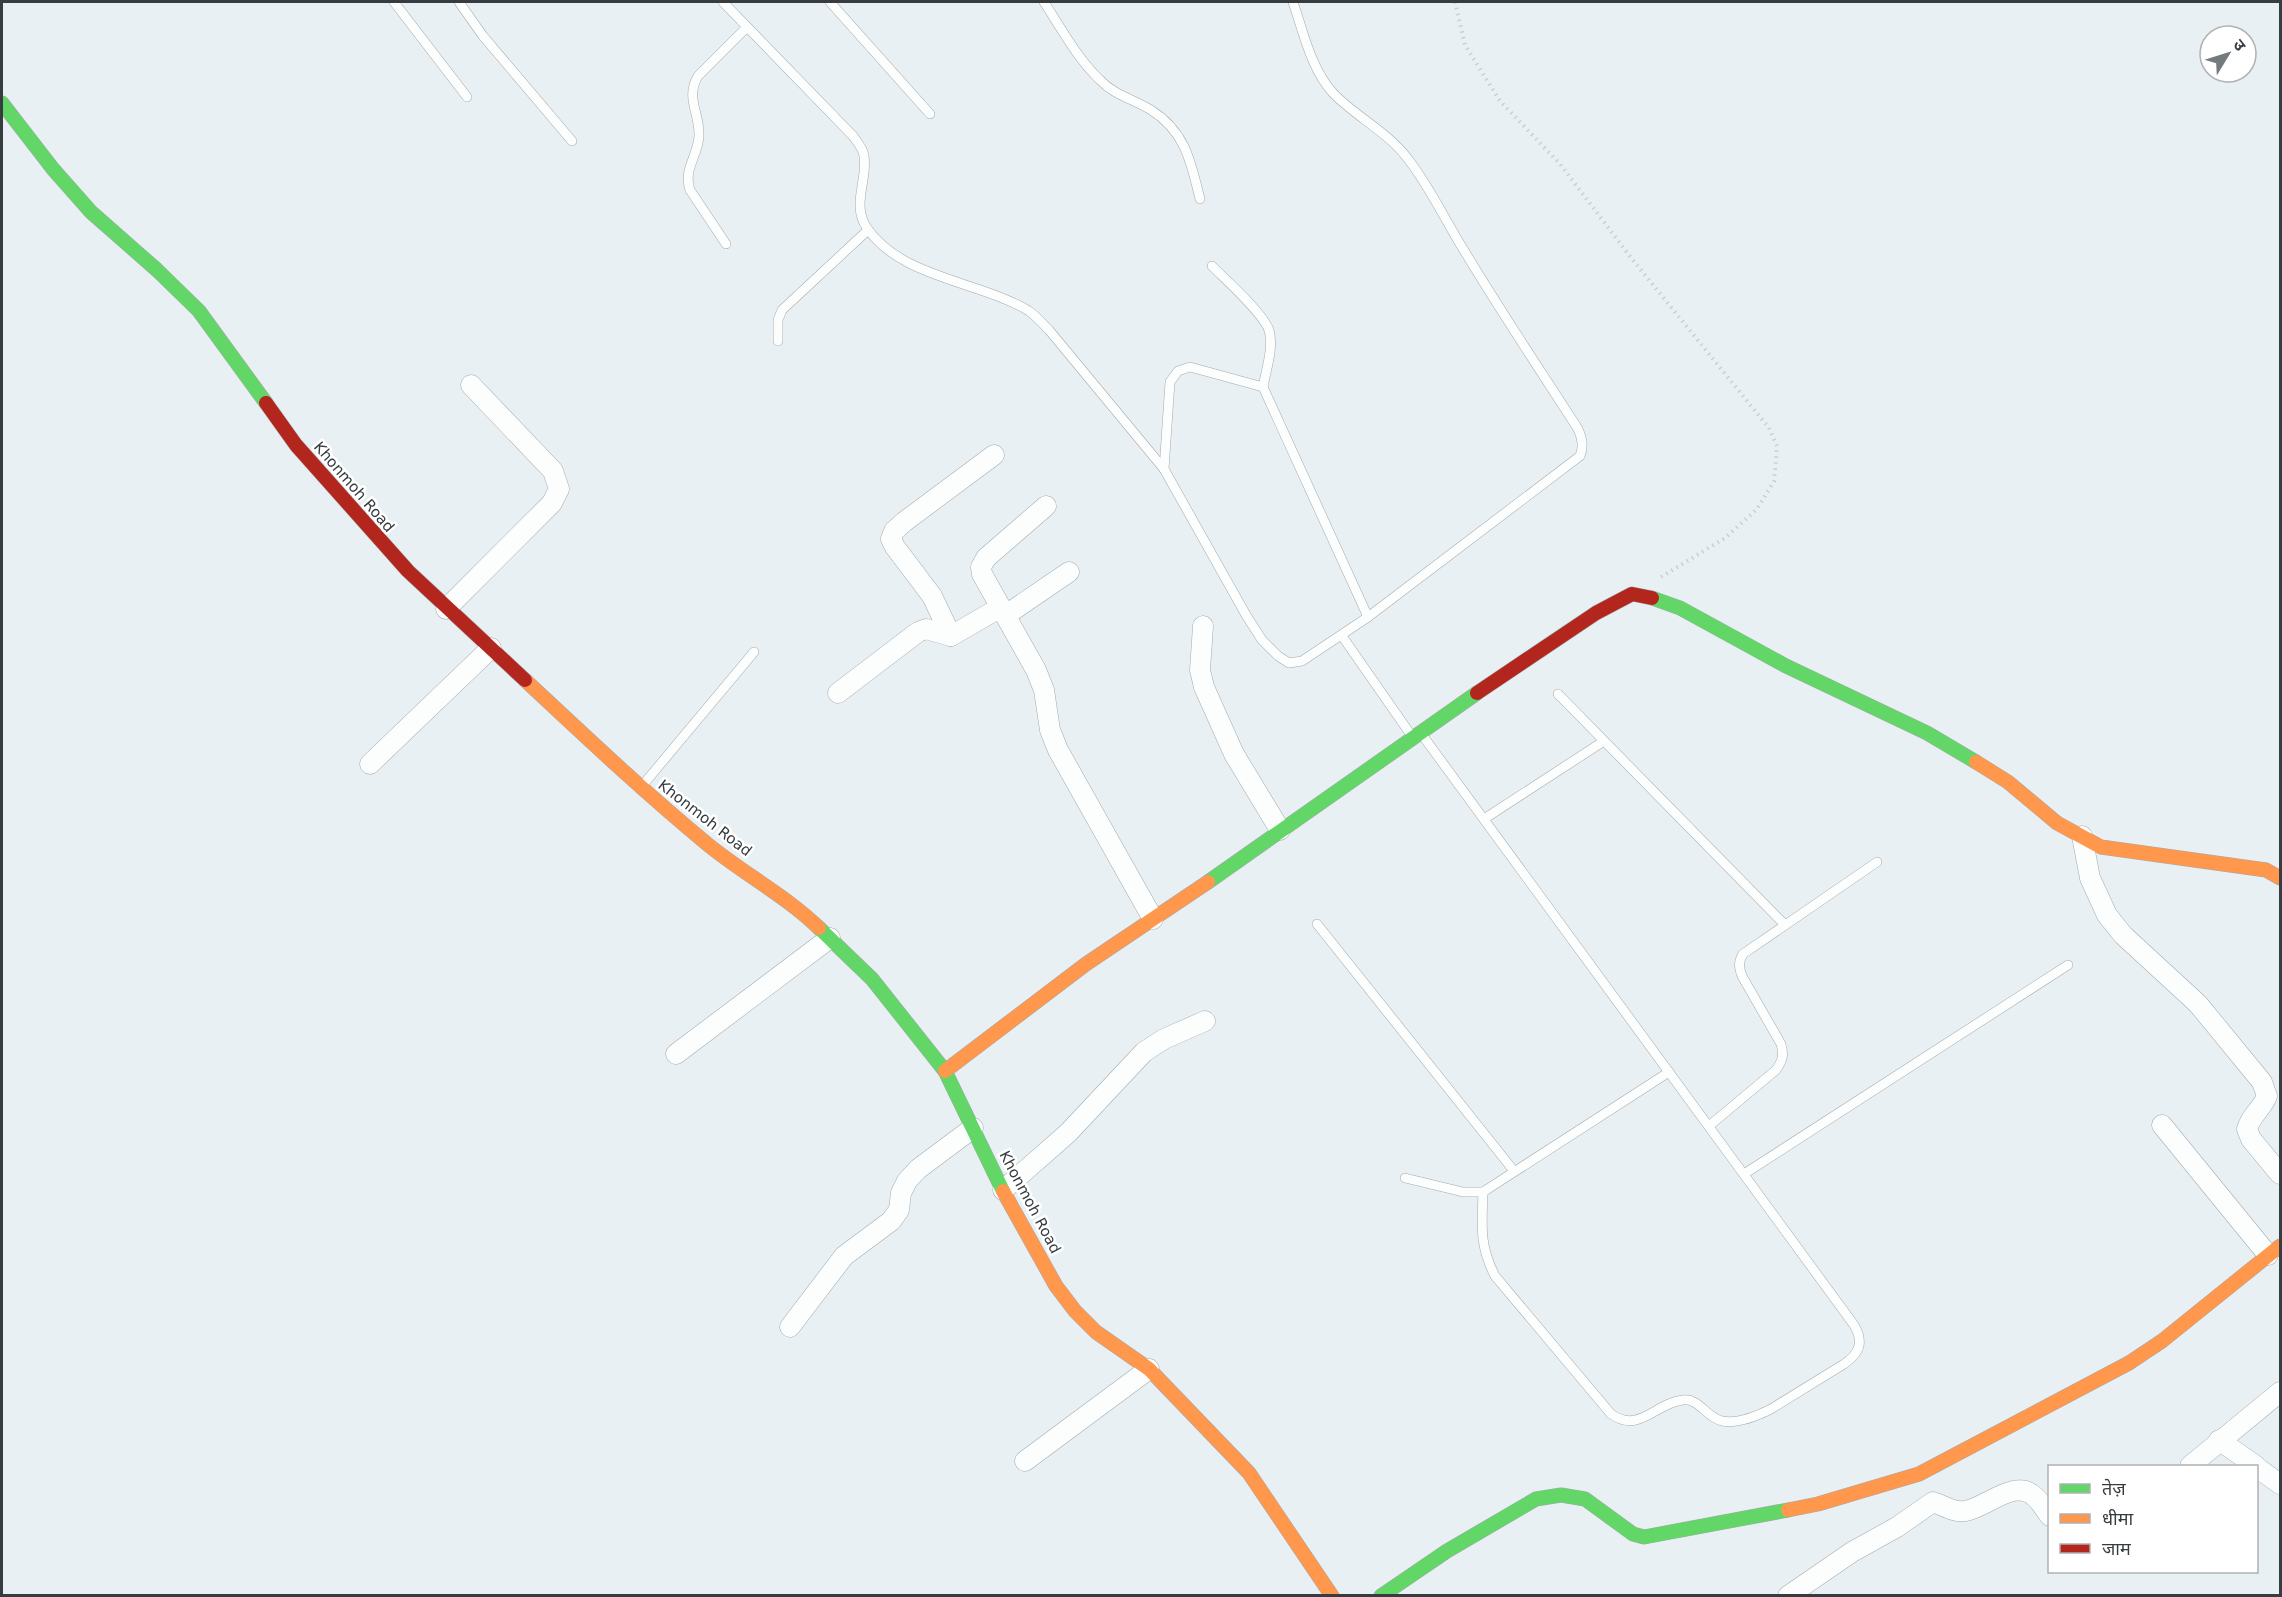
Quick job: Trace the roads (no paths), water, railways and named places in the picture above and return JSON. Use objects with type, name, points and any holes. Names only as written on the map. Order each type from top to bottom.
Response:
[{"type":"street","name":"Khonmoh Road","points":[[2,103],[53,169],[91,212],[157,270],[199,311],[296,445],[369,530],[446,609],[641,788],[708,844],[804,914],[872,979],[945,1071],[1003,1190],[1056,1286],[1075,1311],[1096,1332],[1149,1369],[1249,1473],[1332,1596]]},
{"type":"street","points":[[446,609],[552,503],[559,489],[553,471],[471,385]]},
{"type":"street","points":[[951,636],[932,596],[891,539],[894,531],[904,522],[994,455]]},
{"type":"street","points":[[1046,507],[986,558],[981,567],[982,574],[1036,670],[1044,690],[1050,730],[1058,750],[1153,919]]},
{"type":"street","points":[[838,693],[918,632],[926,629],[951,636],[1004,611],[1069,572]]},
{"type":"street","points":[[945,1071],[1086,964],[1416,734],[1596,613],[1632,594],[1657,599],[1680,608],[1786,666],[1927,733],[2008,782],[2057,823],[2101,847],[2266,870],[2280,878]]},
{"type":"street","points":[[1203,626],[1200,670],[1204,687],[1234,754],[1280,830]]},
{"type":"street","points":[[370,764],[491,648]]},
{"type":"street","points":[[2082,836],[2090,878],[2107,915],[2123,935],[2198,1004],[2262,1082],[2267,1096],[2264,1103],[2251,1116],[2247,1128],[2251,1139],[2280,1174]]},
{"type":"street","points":[[676,1054],[830,938]]},
{"type":"street","points":[[1003,1190],[1068,1133],[1144,1052],[1164,1039],[1205,1021]]},
{"type":"street","points":[[1382,1596],[1447,1551],[1536,1499],[1561,1495],[1585,1499],[1633,1534],[1644,1538],[1818,1504],[1919,1474],[2128,1363],[2162,1341],[2274,1250],[2162,1125]]},
{"type":"street","points":[[790,1327],[844,1256],[891,1221],[899,1210],[901,1193],[907,1181],[918,1169],[973,1128]]},
{"type":"street","points":[[1024,1461],[1149,1369]]},
{"type":"street","points":[[2192,1465],[2219,1440],[2280,1392]]},
{"type":"street","points":[[2219,1440],[2253,1465]]},
{"type":"street","points":[[2258,1468],[2280,1484]]},
{"type":"street","points":[[1919,1474],[1933,1502],[1955,1511],[1965,1511],[2013,1491],[2025,1490],[2034,1495],[2048,1515]]},
{"type":"street","points":[[1788,1596],[1852,1552],[1897,1527],[1933,1502]]},
{"type":"lane","points":[[394,2],[467,97]]},
{"type":"lane","points":[[459,2],[483,36],[572,141]]},
{"type":"lane","points":[[723,2],[853,136],[864,153],[865,169],[860,207],[862,220],[868,230],[882,246],[902,259],[1006,299],[1031,312],[1049,330],[1164,469],[1262,640],[1278,656],[1289,663],[1302,661],[1342,636],[1575,460],[1582,449],[1582,437],[1408,158],[1390,140],[1344,103],[1322,78],[1293,2]]},
{"type":"lane","points":[[730,9],[739,2]]},
{"type":"lane","points":[[830,2],[930,114]]},
{"type":"lane","points":[[1044,2],[1085,64],[1099,80],[1112,91],[1152,111],[1176,131],[1187,154],[1200,200]]},
{"type":"lane","points":[[726,244],[690,190],[686,180],[699,135],[691,93],[698,76],[747,27]]},
{"type":"lane","points":[[778,341],[778,320],[782,310],[868,230]]},
{"type":"lane","points":[[1212,266],[1262,318],[1269,330],[1270,342],[1263,387],[1368,617]]},
{"type":"lane","points":[[1164,469],[1170,382],[1178,371],[1190,367],[1263,387]]},
{"type":"lane","points":[[1342,636],[1484,819],[1744,1174],[1854,1325],[1860,1336],[1860,1347],[1855,1356],[1844,1364],[1771,1409],[1731,1422],[1720,1421],[1696,1403],[1685,1399],[1633,1422],[1620,1421],[1611,1414],[1495,1276],[1486,1258],[1482,1241],[1483,1192]]},
{"type":"lane","points":[[641,788],[754,652]]},
{"type":"lane","points":[[1558,694],[1785,925]]},
{"type":"lane","points":[[1484,819],[1604,741]]},
{"type":"lane","points":[[1709,1126],[1776,1070],[1783,1061],[1784,1053],[1781,1044],[1742,976],[1739,967],[1743,954],[1877,862]]},
{"type":"lane","points":[[1317,924],[1514,1171]]},
{"type":"lane","points":[[1744,1174],[2068,965]]},
{"type":"lane","points":[[1406,1178],[1462,1192],[1483,1192],[1669,1072]]}]
